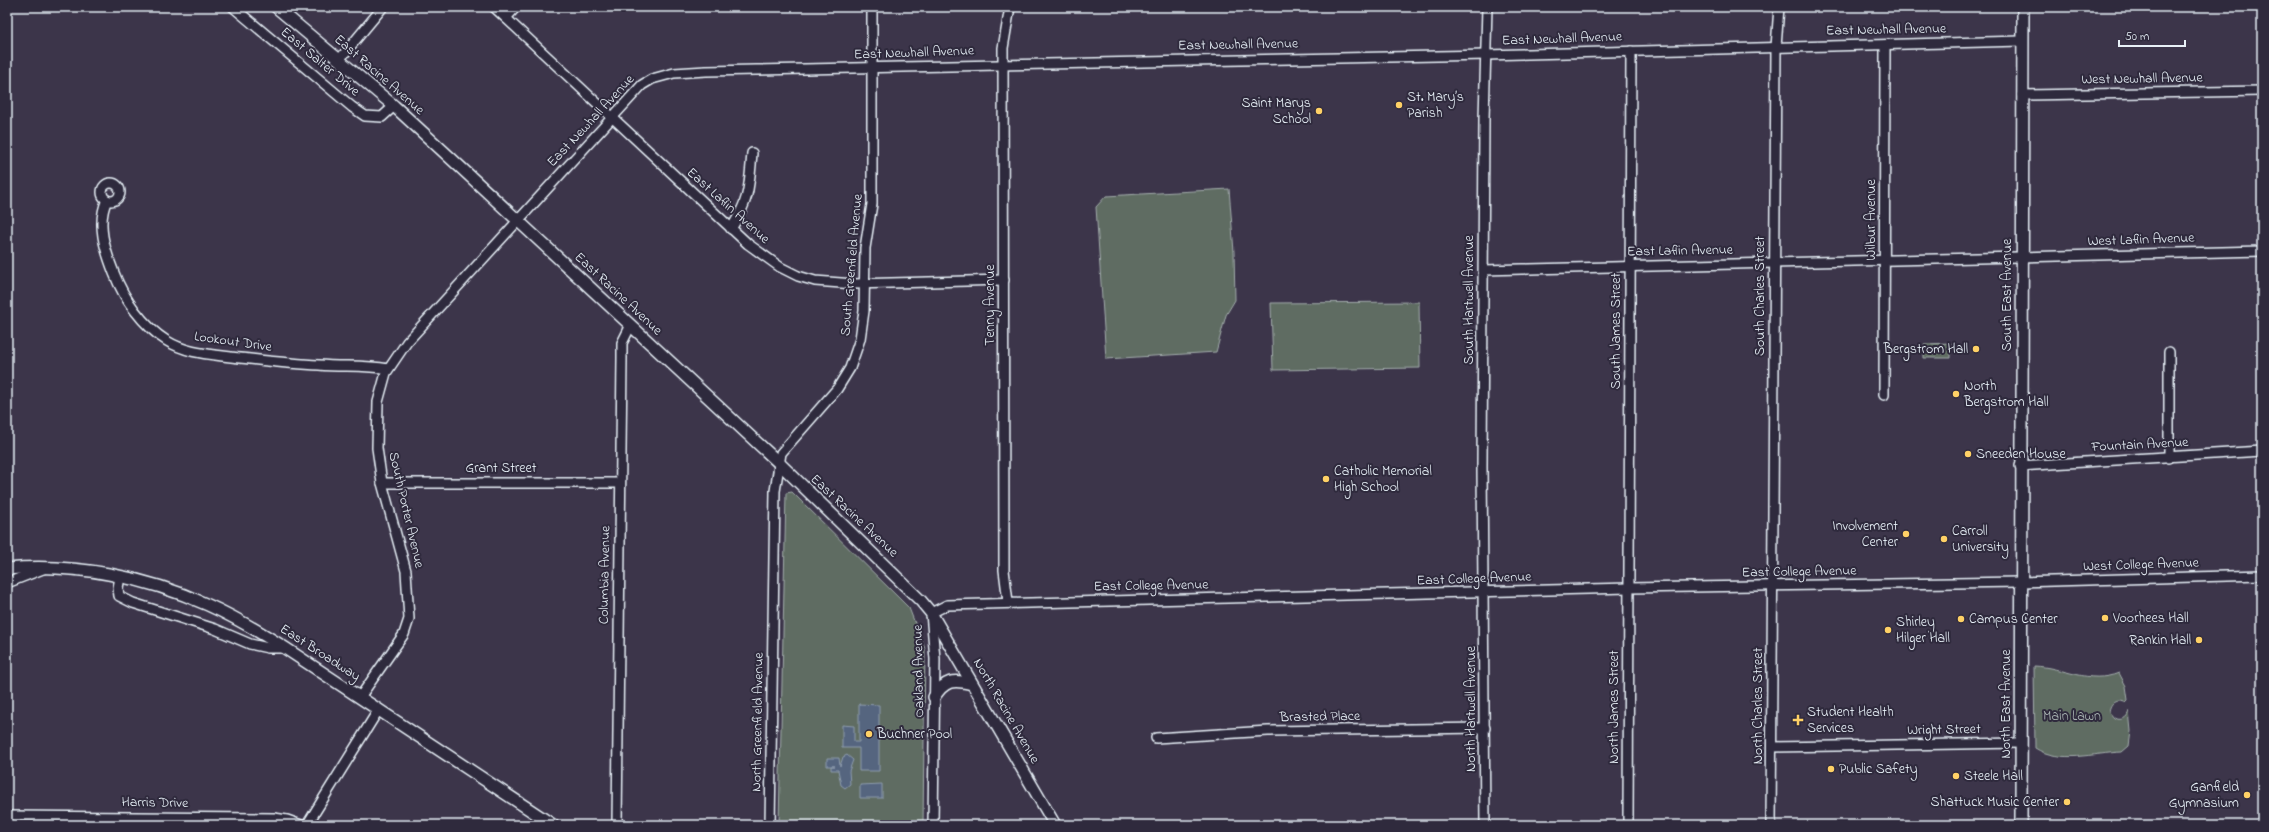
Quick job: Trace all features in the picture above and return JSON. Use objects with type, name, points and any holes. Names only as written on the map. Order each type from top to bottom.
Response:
[{"type":"main road","name":"East Racine Avenue","points":[[276,7],[394,106],[779,464],[916,595],[931,613]]},
{"type":"main road","name":"South East Avenue","points":[[2020,582],[2023,7]]},
{"type":"main road","name":"East Broadway","points":[[7,569],[44,568],[86,571],[120,577],[176,592],[209,605],[242,622],[285,648],[553,825]]},
{"type":"main road","name":"North East Avenue","points":[[2020,582],[2021,825]]},
{"type":"main road","name":"North Racine Avenue","points":[[931,613],[1055,825]]},
{"type":"main road","points":[[934,697],[946,683],[959,682],[972,684]]},
{"type":"street","name":"East Salter Drive","points":[[233,7],[352,107],[365,116],[382,117],[394,106]]},
{"type":"street","points":[[339,60],[383,7]]},
{"type":"street","name":"East Laflin Avenue","points":[[494,7],[731,229],[766,258],[798,276],[835,284],[1004,280]]},
{"type":"street","points":[[506,18],[516,7]]},
{"type":"street","name":"South Greenfield Avenue","points":[[773,619],[774,491],[781,453],[837,389],[850,368],[863,326],[865,248],[872,204],[872,7]]},
{"type":"street","name":"Tenny Avenue","points":[[1008,602],[1004,570],[1003,48],[1010,7]]},
{"type":"street","name":"South Hartwell Avenue","points":[[1484,593],[1484,119],[1487,55],[1487,7]]},
{"type":"street","name":"South Charles Street","points":[[1772,586],[1776,47],[1779,7]]},
{"type":"street","name":"East Newhall Avenue","points":[[516,221],[642,85],[652,79],[674,72],[1487,55],[1631,50],[2022,41]]},
{"type":"street","name":"Wilbur Avenue","points":[[1884,395],[1885,45]]},
{"type":"street","name":"South James Street","points":[[1629,588],[1631,50]]},
{"type":"street","name":"West Newhall Avenue","points":[[2022,95],[2262,92]]},
{"type":"street","points":[[731,229],[744,208],[747,198],[752,153]]},
{"type":"street","name":"Lookout Drive","points":[[107,200],[102,214],[103,230],[106,253],[116,279],[144,321],[168,341],[182,348],[203,354],[278,362],[388,369]]},
{"type":"street","name":"South Porter Avenue","points":[[360,697],[404,634],[409,619],[406,571],[382,483],[377,448],[376,419],[382,381],[388,369],[407,342],[516,221]]},
{"type":"street","name":"West Laflin Avenue","points":[[2022,258],[2262,251]]},
{"type":"street","name":"East Laflin Avenue","points":[[1484,270],[2022,258]]},
{"type":"street","name":"Columbia Avenue","points":[[617,825],[622,344],[630,327]]},
{"type":"street","points":[[2169,352],[2169,458]]},
{"type":"street","name":"Fountain Avenue","points":[[2020,466],[2169,458],[2262,451]]},
{"type":"street","name":"Grant Street","points":[[382,483],[620,483]]},
{"type":"street","name":"East Broadway","points":[[7,583],[44,568]]},
{"type":"street","name":"West College Avenue","points":[[2020,582],[2262,575]]},
{"type":"street","points":[[120,577],[118,592],[119,596],[133,603],[215,629],[255,646],[285,648]]},
{"type":"street","name":"East College Avenue","points":[[931,613],[947,605],[1008,602],[1484,593],[1629,588],[2020,582]]},
{"type":"street","name":"North Charles Street","points":[[1771,825],[1772,586]]},
{"type":"street","name":"North James Street","points":[[1628,825],[1629,588]]},
{"type":"street","name":"North Hartwell Avenue","points":[[1484,593],[1485,825]]},
{"type":"street","name":"Oakland Avenue","points":[[931,613],[935,659],[933,825]]},
{"type":"street","name":"North Greenfield Avenue","points":[[770,825],[773,619]]},
{"type":"street","points":[[307,825],[379,709]]},
{"type":"street","name":"Brasted Place","points":[[1156,738],[1268,732],[1485,728]]},
{"type":"street","name":"Wright Street","points":[[1772,747],[2021,743]]},
{"type":"street","name":"Harris Drive","points":[[7,816],[274,818],[287,820],[301,825]]},
{"type":"green space","points":[[1229,189],[1234,252],[1235,300],[1226,315],[1216,352],[1106,359],[1096,207],[1106,196]]},
{"type":"green space","points":[[1419,302],[1420,368],[1273,370],[1271,303]]},
{"type":"green space","points":[[1951,343],[1951,358],[1924,358],[1924,344]]},
{"type":"green space","points":[[792,492],[909,608],[925,649],[923,825],[779,825],[786,493]]},
{"type":"green space","name":"Main Lawn","points":[[2034,666],[2097,677],[2119,673],[2126,686],[2128,700],[2126,702],[2120,700],[2115,701],[2109,712],[2114,718],[2121,719],[2127,716],[2129,711],[2131,731],[2129,746],[2122,752],[2066,757],[2055,756],[2035,748]]},
{"type":"water","name":"Buchner Pool","points":[[859,704],[879,705],[879,771],[859,771],[859,748],[842,748],[842,725],[854,726],[854,742],[859,742]]},
{"type":"water","points":[[847,755],[853,760],[849,771],[850,784],[845,788],[841,785],[838,770],[831,770],[831,766],[827,766],[827,758],[839,758],[840,766],[843,757]]},
{"type":"water","points":[[882,784],[882,798],[860,798],[860,785]]},
{"type":"place","name":"St. Mary’s Parish","points":[[1399,105]]},
{"type":"place","name":"Saint Marys School","points":[[1319,111]]},
{"type":"place","name":"Bergstrom Hall","points":[[1976,349]]},
{"type":"place","name":"North Bergstrom Hall","points":[[1956,394]]},
{"type":"place","name":"Sneeden House","points":[[1968,454]]},
{"type":"place","name":"Catholic Memorial High School","points":[[1326,479]]},
{"type":"place","name":"Involvement Center","points":[[1906,534]]},
{"type":"place","name":"Carroll University","points":[[1944,539]]},
{"type":"place","name":"Voorhees Hall","points":[[2105,618]]},
{"type":"place","name":"Campus Center","points":[[1961,619]]},
{"type":"place","name":"Shirley Hilger Hall","points":[[1888,630]]},
{"type":"place","name":"Rankin Hall","points":[[2199,640]]},
{"type":"place","name":"Student Health Services","points":[[1798,720]]},
{"type":"place","name":"Buchner Pool","points":[[869,734]]},
{"type":"place","name":"Public Safety","points":[[1831,769]]},
{"type":"place","name":"Steele Hall","points":[[1956,776]]},
{"type":"place","name":"Ganfield Gymnasium","points":[[2247,795]]},
{"type":"place","name":"Shattuck Music Center","points":[[2067,802]]}]
